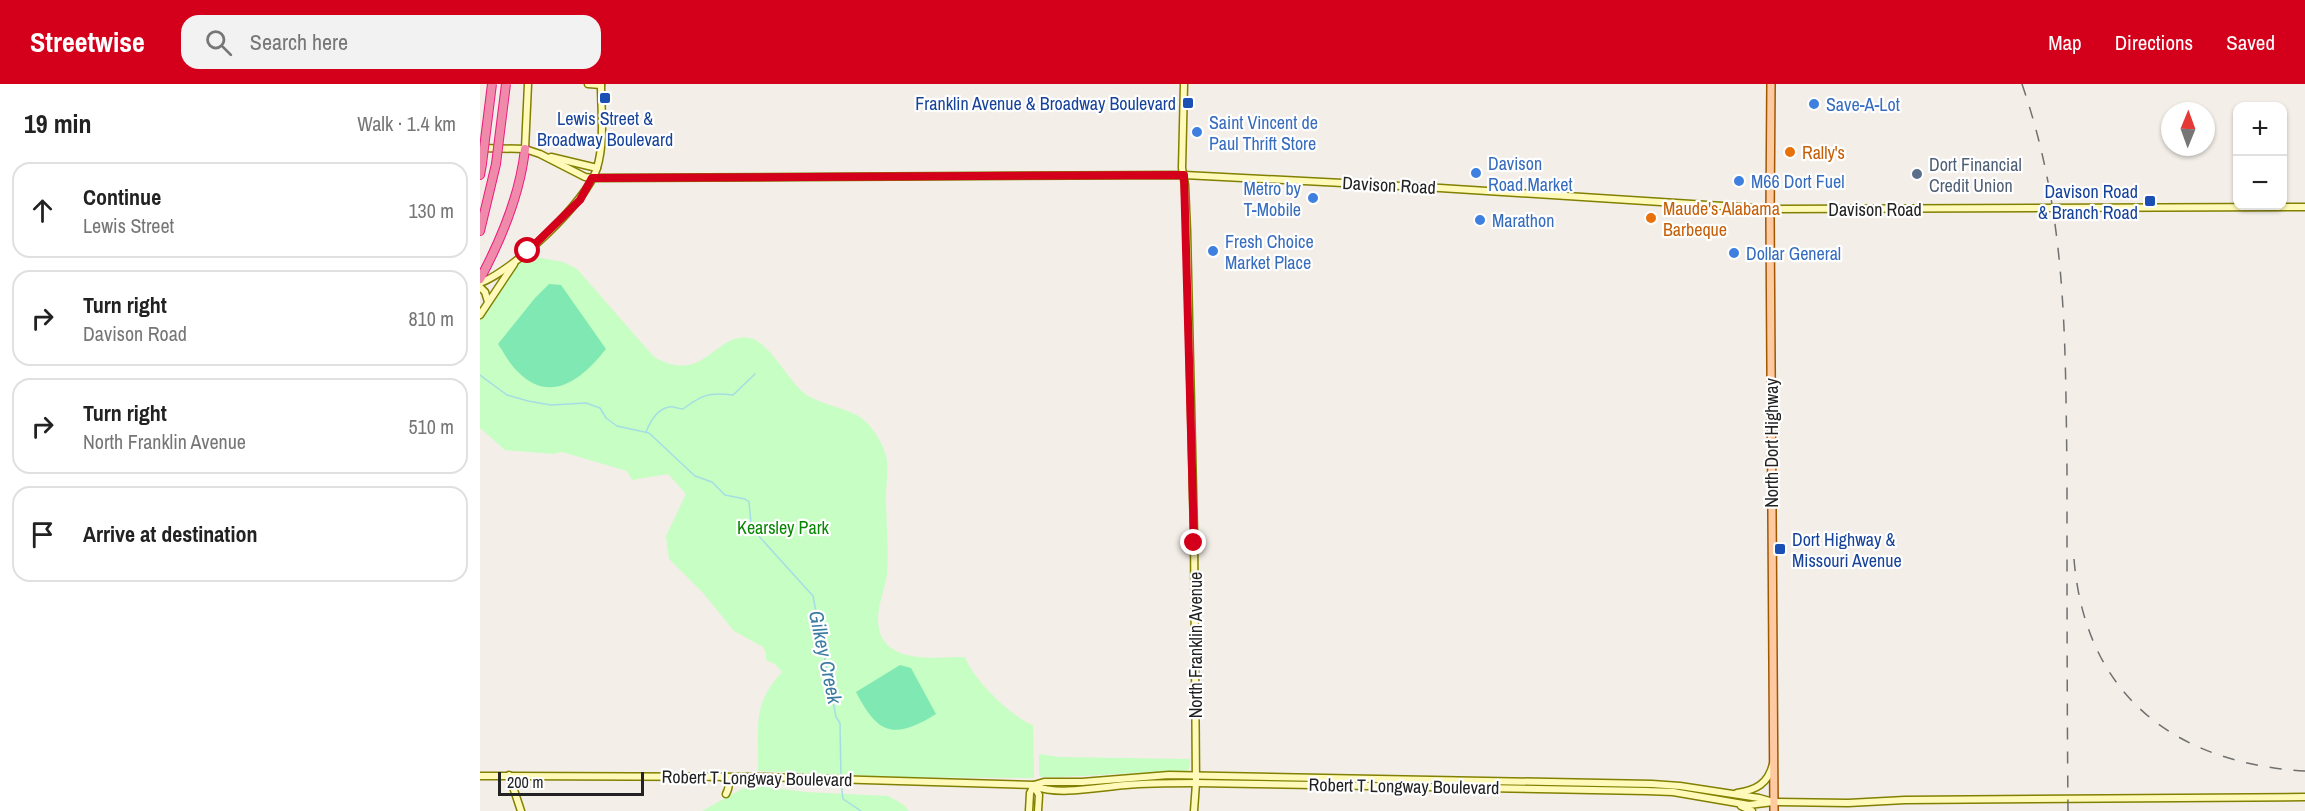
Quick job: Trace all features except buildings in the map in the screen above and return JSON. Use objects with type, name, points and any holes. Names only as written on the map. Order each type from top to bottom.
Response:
[{"type":"highway","points":[[480,175],[492,84]]},
{"type":"highway","points":[[480,231],[496,164],[506,84]]},
{"type":"highway","points":[[480,283],[515,198],[525,149]]},
{"type":"main road","name":"North Dort Highway","points":[[1771,84],[1774,811]]},
{"type":"street","points":[[525,149],[528,84]]},
{"type":"street","points":[[488,302],[480,283],[514,264],[580,200],[597,168],[600,145],[601,85],[588,84]]},
{"type":"street","name":"North Franklin Avenue","points":[[1184,84],[1182,168],[1194,534],[1196,779],[1194,811]]},
{"type":"street","name":"Davison Road","points":[[480,148],[525,149],[540,154],[572,172],[592,178],[1184,175],[1770,209],[2305,207]]},
{"type":"street","points":[[540,154],[597,168]]},
{"type":"street","points":[[480,315],[514,264]]},
{"type":"street","points":[[1719,793],[1755,790],[1766,780],[1773,760]]},
{"type":"street","name":"Robert T Longway Boulevard","points":[[480,776],[721,776],[1034,785],[1044,782],[1196,779],[1638,784],[1680,786],[1773,802]]},
{"type":"street","points":[[509,776],[521,811]]},
{"type":"street","points":[[721,776],[729,784],[726,794]]},
{"type":"street","name":"Robert T Longway Boulevard","points":[[1196,779],[1673,792],[1735,804],[1757,805],[1773,802],[2305,797]]},
{"type":"street","points":[[1638,784],[1644,791]]},
{"type":"street","points":[[1029,811],[1030,793],[1034,785]]},
{"type":"street","points":[[1034,785],[1039,795],[1038,811]]},
{"type":"street","points":[[1735,804],[1752,811]]},
{"type":"green space","name":"Kearsley Park","points":[[536,257],[563,262],[577,269],[654,357],[672,364],[686,365],[697,362],[737,338],[750,338],[764,346],[804,393],[818,401],[853,413],[868,424],[883,447],[887,466],[888,565],[878,613],[880,634],[887,645],[897,652],[910,656],[965,657],[976,676],[1004,706],[1033,725],[1034,778],[898,777],[758,771],[758,729],[761,706],[765,695],[782,672],[776,665],[766,660],[763,647],[734,631],[703,593],[669,559],[666,536],[686,494],[668,474],[632,480],[627,471],[562,452],[553,454],[505,450],[480,428],[480,317],[514,264]]},
{"type":"green space","points":[[549,284],[561,285],[606,349],[577,378],[554,387],[542,386],[530,381],[514,368],[498,344]]},
{"type":"green space","points":[[900,665],[911,668],[936,714],[909,728],[888,729],[872,717],[856,692]]},
{"type":"green space","points":[[1039,754],[1059,757],[1190,759],[1186,772],[1041,777]]},
{"type":"green space","points":[[749,785],[806,792],[888,796],[904,805],[909,811],[702,811]]},
{"type":"waterway","points":[[646,432],[654,416],[661,410],[671,407],[683,409],[695,400],[711,394],[733,395],[755,374]]},
{"type":"waterway","name":"Gilkey Creek","points":[[480,375],[507,395],[528,401],[551,405],[586,403],[600,408],[606,418],[617,426],[649,433],[695,476],[712,482],[725,495],[749,502],[751,523],[757,534],[813,596],[836,717],[840,723],[841,778]]},
{"type":"waterway","name":"Gilkey Creek","points":[[841,783],[843,799],[861,811]]},
{"type":"railway","points":[[2022,84],[2048,180],[2061,275],[2067,470],[2068,811]]},
{"type":"railway","points":[[2074,559],[2082,607],[2096,648],[2117,683],[2144,713],[2177,736],[2215,753],[2258,765],[2305,771]]},
{"type":"place","name":"Lewis Street & Broadway Boulevard","points":[[605,98]]},
{"type":"place","name":"Franklin Avenue & Broadway Boulevard","points":[[1188,103]]},
{"type":"place","name":"Save-A-Lot","points":[[1814,104]]},
{"type":"place","name":"Saint Vincent de Paul Thrift Store","points":[[1197,132]]},
{"type":"place","name":"Rally's","points":[[1790,152]]},
{"type":"place","name":"Davison Road Market","points":[[1476,173]]},
{"type":"place","name":"Dort Financial Credit Union","points":[[1917,174]]},
{"type":"place","name":"M66 Dort Fuel","points":[[1739,181]]},
{"type":"place","name":"Metro by T-Mobile","points":[[1313,198]]},
{"type":"place","name":"Davison Road & Branch Road","points":[[2150,201]]},
{"type":"place","name":"Maude's Alabama Barbeque","points":[[1651,218]]},
{"type":"place","name":"Marathon","points":[[1480,220]]},
{"type":"place","name":"Fresh Choice Market Place","points":[[1213,251]]},
{"type":"place","name":"Dollar General","points":[[1734,253]]},
{"type":"place","name":"Dort Highway & Missouri Avenue","points":[[1780,549]]},
{"type":"route","points":[[528,251],[580,200],[592,178],[1184,175],[1194,543]]}]
